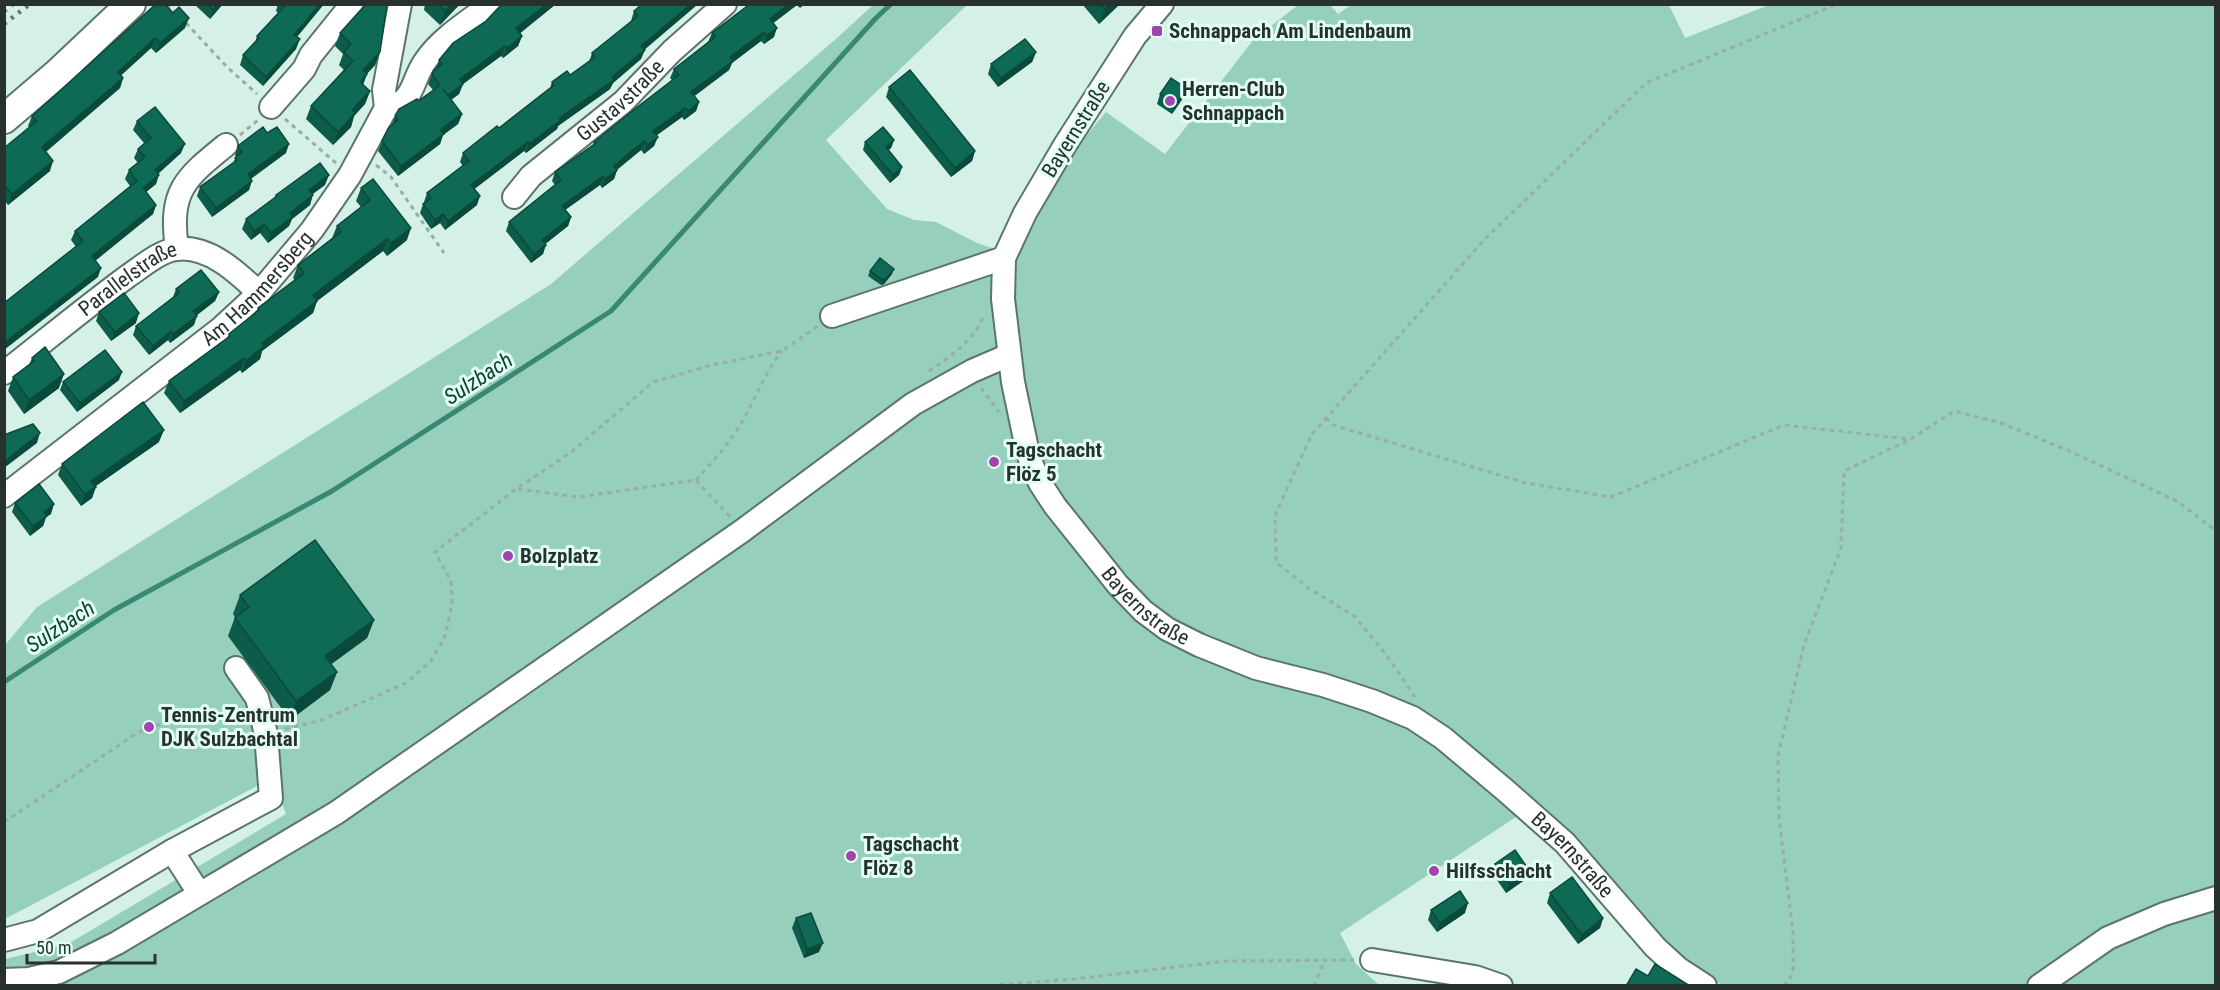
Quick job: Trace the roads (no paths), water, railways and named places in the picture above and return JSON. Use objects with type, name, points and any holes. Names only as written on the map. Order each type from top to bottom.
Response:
[{"type":"main road","points":[[4,119],[58,73],[130,4]]},
{"type":"street","points":[[272,107],[304,69],[310,55],[352,4]]},
{"type":"street","name":"Am Hammersberg","points":[[4,496],[177,365],[220,329],[259,293],[312,230],[350,175],[386,108],[384,90],[400,4]]},
{"type":"street","points":[[386,108],[398,106],[407,99],[419,71],[437,46],[491,4]]},
{"type":"street","name":"Gustavstraße","points":[[514,197],[531,176],[623,102],[672,51],[725,4]]},
{"type":"street","name":"Bayernstraße","points":[[1162,4],[1135,36],[1085,112],[1025,213],[1004,258],[1004,299],[1009,355],[1026,444],[1040,483],[1055,506],[1118,585],[1143,611],[1167,629],[1199,645],[1256,668],[1323,685],[1372,701],[1413,718],[1443,738],[1548,827],[1655,947],[1679,969],[1705,986]]},
{"type":"street","points":[[177,249],[174,228],[179,194],[194,170],[226,145]]},
{"type":"street","name":"Parallelstraße","points":[[4,373],[156,256],[177,249],[200,252],[218,259],[239,274],[259,293]]},
{"type":"street","points":[[832,316],[1004,258]]},
{"type":"street","points":[[4,980],[29,980],[59,972],[117,943],[336,813],[742,531],[913,404],[969,373],[1009,355]]},
{"type":"street","points":[[4,940],[38,930],[172,851],[271,798],[266,734],[257,698],[236,668]]},
{"type":"street","points":[[172,851],[208,889]]},
{"type":"street","points":[[2044,982],[2108,938],[2164,914],[2216,898]]},
{"type":"street","points":[[1372,960],[1475,977],[1501,986]]},
{"type":"waterway","name":"Sulzbach","points":[[4,682],[114,610],[332,491],[611,311],[891,4]]},
{"type":"railway","points":[[4,11],[13,4]]},
{"type":"railway","points":[[4,24],[30,4]]},
{"type":"place","name":"Schnappach Am Lindenbaum","points":[[1157,31]]},
{"type":"place","name":"Herren-Club Schnappach","points":[[1170,101]]},
{"type":"place","name":"Tagschacht Flöz 5","points":[[994,462]]},
{"type":"place","name":"Bolzplatz","points":[[508,556]]},
{"type":"place","name":"Tennis-Zentrum DJK Sulzbachtal","points":[[149,727]]},
{"type":"place","name":"Tagschacht Flöz 8","points":[[851,856]]},
{"type":"place","name":"Hilfsschacht","points":[[1434,871]]}]
